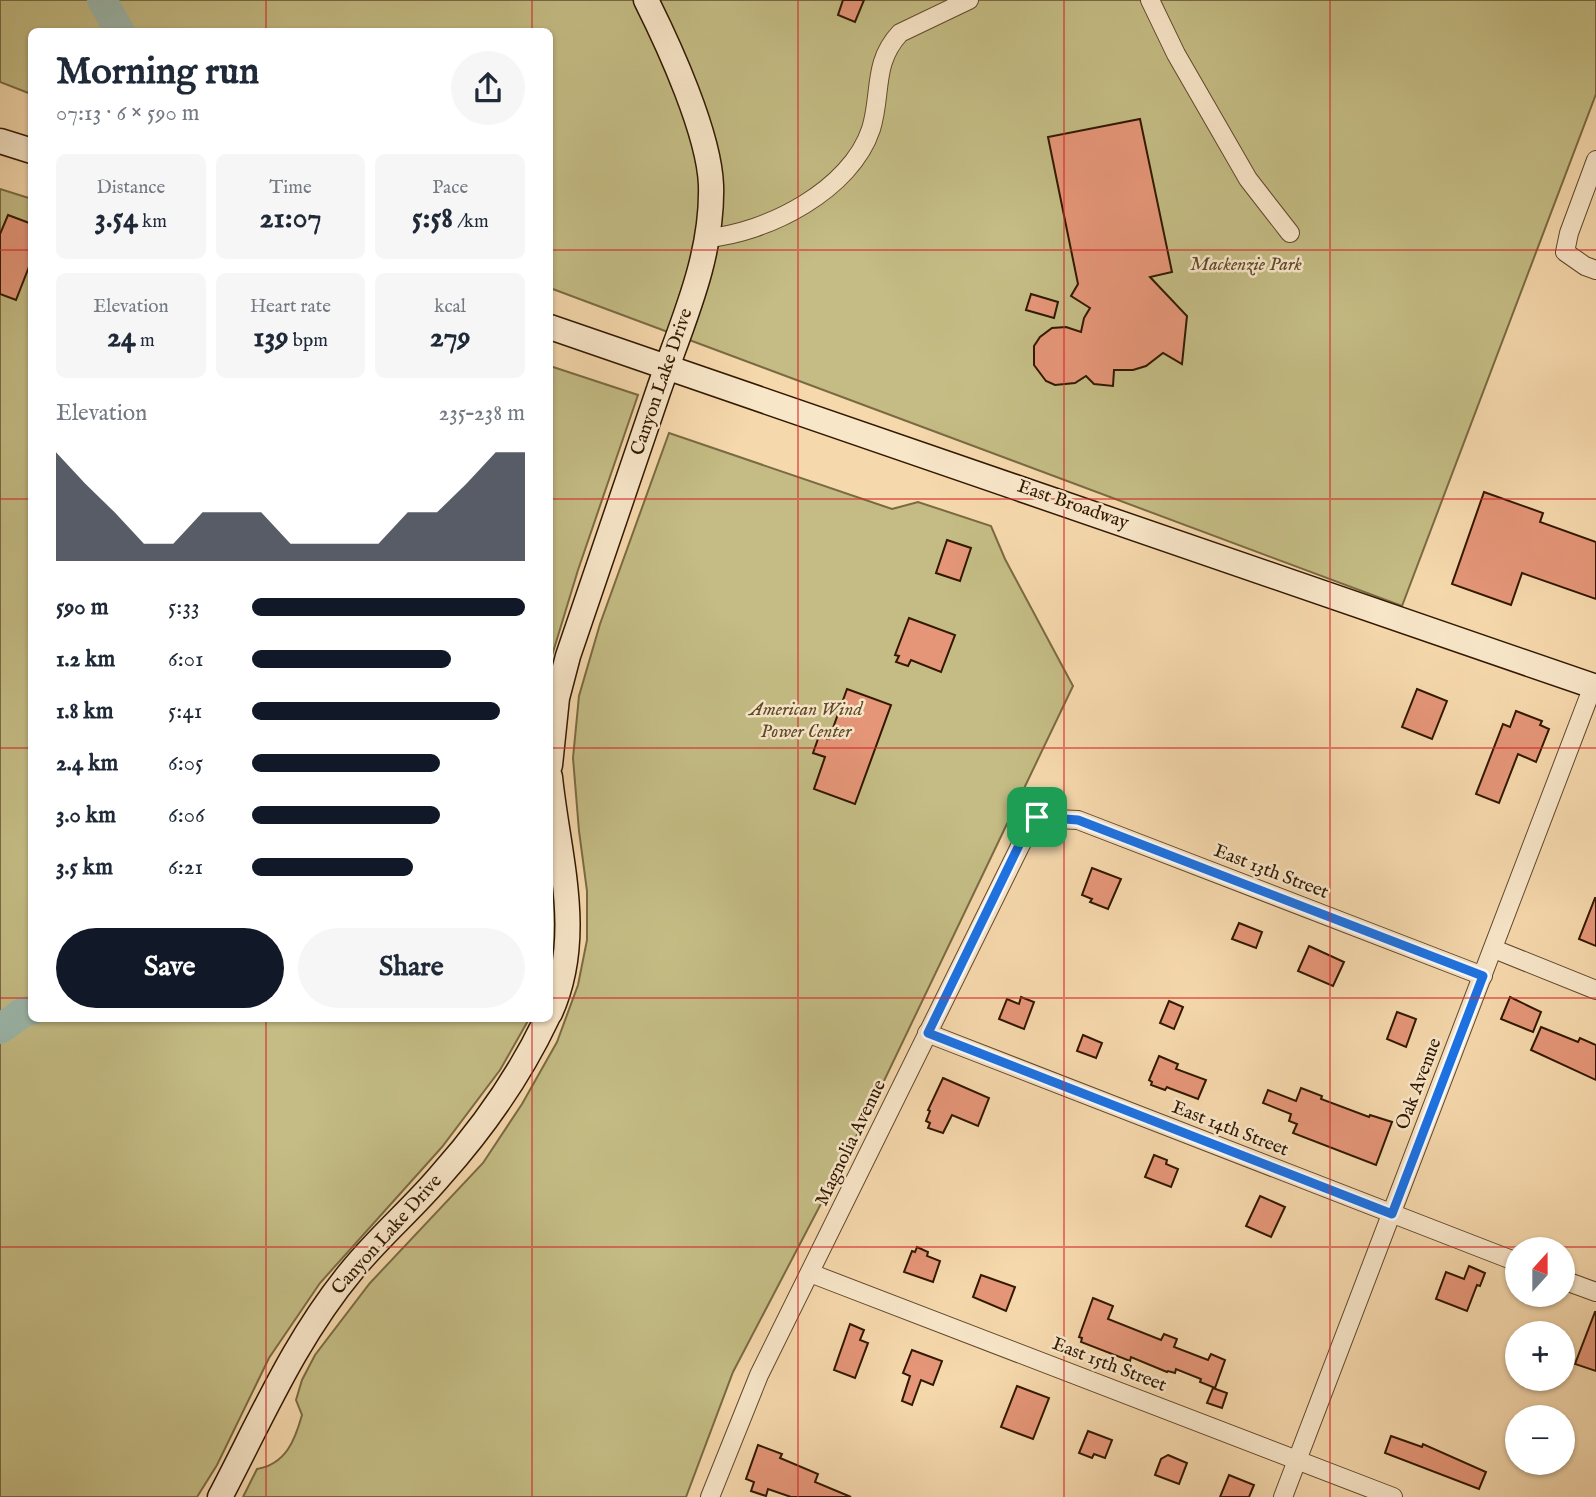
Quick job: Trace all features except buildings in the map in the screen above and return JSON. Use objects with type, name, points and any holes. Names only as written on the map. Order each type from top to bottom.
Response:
[{"type":"street","name":"Canyon Lake Drive","points":[[553,732],[556,698],[568,656],[688,309],[708,238],[711,182],[703,142],[686,93],[646,0]]},
{"type":"street","points":[[708,238],[738,233],[776,221],[821,192],[842,174],[865,142],[871,128],[878,76],[884,55],[892,41],[900,33],[969,0]]},
{"type":"street","points":[[1150,0],[1176,54],[1248,179],[1290,233]]},
{"type":"street","points":[[0,141],[28,150]]},
{"type":"street","points":[[1596,160],[1569,233],[1565,252],[1596,270]]},
{"type":"street","name":"East Broadway","points":[[553,328],[1594,686]]},
{"type":"street","name":"Oak Avenue","points":[[1283,1497],[1594,686]]},
{"type":"street","points":[[553,796],[566,877],[568,940],[553,1002]]},
{"type":"street","name":"East 13th Street","points":[[1041,817],[1078,820],[1483,976]]},
{"type":"street","name":"Magnolia Avenue","points":[[710,1497],[759,1375],[1023,837],[1034,818],[1041,817]]},
{"type":"street","points":[[1494,949],[1596,989]]},
{"type":"street","name":"Canyon Lake Drive","points":[[220,1497],[289,1361],[311,1326],[353,1269],[441,1176],[470,1140],[519,1070],[545,1022]]},
{"type":"street","name":"East 14th Street","points":[[928,1033],[1505,1257]]},
{"type":"street","name":"East 15th Street","points":[[810,1273],[1393,1497]]},
{"type":"street","points":[[1575,1284],[1596,1292]]},
{"type":"green space","name":"Mackenzie Park","points":[[0,0],[1596,0],[1596,94],[1402,606],[553,289],[553,28],[28,28],[28,93],[0,82]]},
{"type":"green space","points":[[0,189],[28,198],[28,1022],[527,1022],[500,1070],[442,1147],[320,1283],[269,1358],[217,1465],[197,1497],[0,1497]]},
{"type":"green space","points":[[553,367],[638,395],[553,652]]},
{"type":"green space","name":"American Wind Power Center","points":[[669,433],[892,509],[918,502],[991,526],[1005,559],[1073,686],[871,1108],[733,1372],[686,1497],[243,1497],[257,1469],[275,1462],[288,1450],[302,1415],[296,1400],[302,1380],[315,1355],[370,1283],[483,1163],[522,1104],[557,1042],[578,985],[587,940],[587,891],[573,758],[579,696],[600,624]]},
{"type":"waterway","points":[[102,0],[118,28]]},
{"type":"waterway","points":[[0,1029],[28,1011]]},
{"type":"route","points":[[1037,817],[1078,820],[1483,976],[1392,1214],[928,1033],[1023,837],[1037,817]]}]
